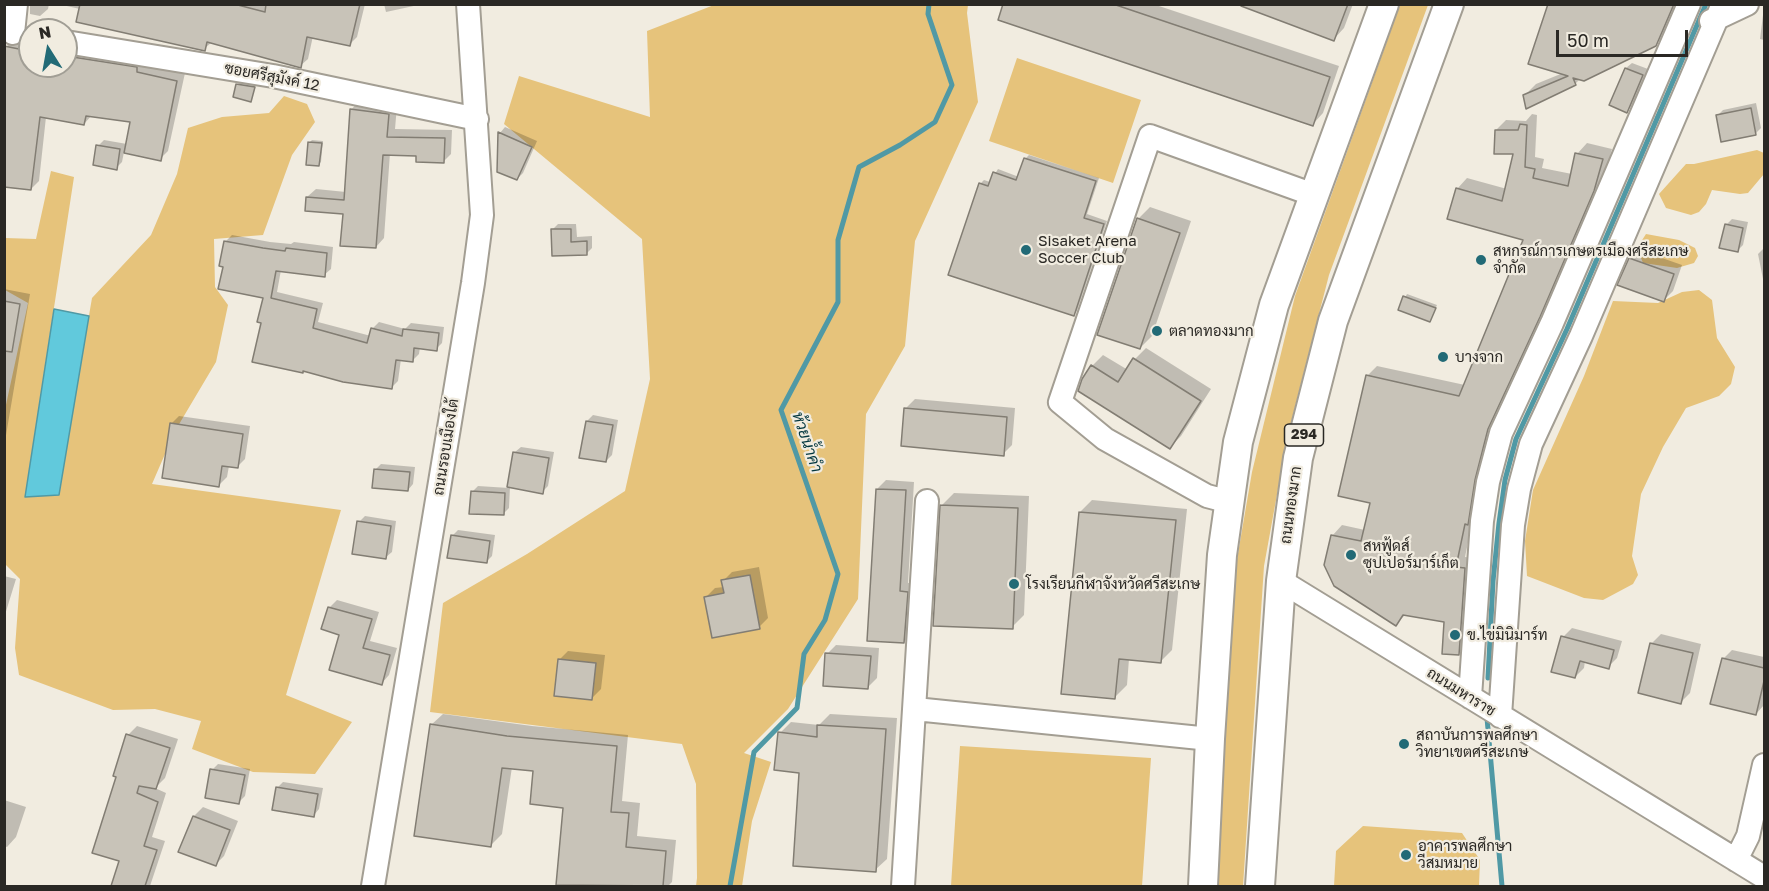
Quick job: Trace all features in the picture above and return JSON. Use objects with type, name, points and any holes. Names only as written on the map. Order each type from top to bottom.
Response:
[{"type":"main road","points":[[1203,886],[1222,555],[1238,442],[1274,305],[1384,4]]},
{"type":"main road","name":"ถนนทองมาก","points":[[1260,886],[1281,581],[1298,459],[1333,321],[1449,4]]},
{"type":"street","points":[[16,4],[16,34]]},
{"type":"street","name":"ถนนรอบเมืองใต้","points":[[373,886],[473,283],[482,215],[468,4]]},
{"type":"street","points":[[1470,697],[1482,521],[1488,482],[1501,433],[1552,323],[1689,4]]},
{"type":"street","points":[[1679,27],[1748,4]]},
{"type":"street","points":[[1500,716],[1514,525],[1519,489],[1531,444],[1581,336],[1720,12]]},
{"type":"street","name":"ซอยศรีสุมังค์ 12","points":[[78,44],[273,76],[477,119]]},
{"type":"street","points":[[1230,502],[1207,496],[1105,439],[1060,402],[1150,136],[1314,195]]},
{"type":"street","points":[[903,886],[927,501]]},
{"type":"street","name":"ถนนมหาราช","points":[[1281,581],[1764,877]]},
{"type":"street","points":[[915,709],[1210,739]]},
{"type":"street","points":[[1736,860],[1748,837],[1764,765]]},
{"type":"shaded area","points":[[714,5],[968,5],[967,13],[978,102],[915,241],[905,346],[866,414],[858,599],[788,709],[744,753],[771,762],[752,821],[742,886],[696,886],[696,784],[682,744],[430,712],[443,603],[527,554],[625,491],[650,379],[642,239],[504,124],[519,76],[650,117],[647,31]]},
{"type":"shaded area","points":[[1400,5],[1428,5],[1329,275],[1288,434],[1264,566],[1243,886],[1219,886],[1218,817],[1235,571],[1252,472],[1295,296]]},
{"type":"shaded area","points":[[1017,58],[1141,100],[1113,183],[989,141]]},
{"type":"shaded area","points":[[284,96],[307,104],[315,122],[292,155],[263,235],[214,239],[215,287],[228,305],[216,362],[175,431],[152,484],[341,510],[286,695],[352,722],[315,774],[253,772],[192,749],[201,721],[155,709],[113,710],[19,675],[15,648],[20,579],[5,564],[4,414],[28,303],[5,290],[5,238],[36,239],[51,171],[74,177],[25,497],[58,495],[92,298],[151,235],[177,174],[188,128],[222,117],[269,113]]},
{"type":"shaded area","points":[[1757,150],[1764,153],[1764,174],[1748,193],[1712,190],[1706,204],[1699,212],[1691,215],[1666,208],[1659,194],[1686,164]]},
{"type":"shaded area","points":[[1646,234],[1679,240],[1695,248],[1698,256],[1694,263],[1677,268],[1643,263],[1637,248]]},
{"type":"shaded area","points":[[1699,290],[1712,300],[1717,338],[1735,367],[1731,384],[1719,396],[1686,408],[1663,447],[1641,494],[1632,556],[1638,575],[1633,584],[1603,600],[1584,598],[1527,576],[1525,541],[1533,490],[1584,376],[1613,301],[1658,303],[1682,292]]},
{"type":"shaded area","points":[[960,746],[1151,758],[1142,886],[951,886]]},
{"type":"shaded area","name":"อาคารพลศึกษา วีสมหมาย","points":[[1363,826],[1462,833],[1480,860],[1479,886],[1334,886],[1336,851]]},
{"type":"water","points":[[54,309],[89,316],[59,495],[25,497]]},
{"type":"building","points":[[80,4],[234,4],[265,12],[266,4],[360,4],[350,46],[307,37],[301,68],[207,42],[205,51],[78,22]]},
{"type":"building","points":[[1003,4],[1113,4],[1330,77],[1313,126],[998,20]]},
{"type":"building","points":[[1241,4],[1348,4],[1334,41],[1241,6]]},
{"type":"building","points":[[1548,4],[1674,4],[1656,46],[1584,81],[1573,78],[1576,85],[1526,109],[1523,95],[1568,76],[1528,64]]},
{"type":"building","points":[[4,46],[18,49],[18,78],[78,78],[78,58],[137,67],[137,72],[177,81],[161,161],[124,153],[130,122],[86,116],[84,125],[40,117],[31,190],[4,187]]},
{"type":"building","points":[[1625,68],[1643,75],[1627,113],[1609,105]]},
{"type":"building","points":[[236,84],[255,87],[251,102],[233,97]]},
{"type":"building","points":[[1751,108],[1756,135],[1721,142],[1716,115]]},
{"type":"building","points":[[350,109],[389,114],[387,137],[445,138],[444,163],[416,162],[416,156],[383,155],[376,248],[340,246],[343,214],[305,211],[306,197],[344,200]]},
{"type":"building","points":[[1520,124],[1527,125],[1525,167],[1535,169],[1533,178],[1568,186],[1575,153],[1603,159],[1594,191],[1540,317],[1488,429],[1475,480],[1468,525],[1465,524],[1456,567],[1465,568],[1459,655],[1442,654],[1444,622],[1403,615],[1396,626],[1334,586],[1324,565],[1331,535],[1361,541],[1370,503],[1338,496],[1366,375],[1459,396],[1523,240],[1447,219],[1456,188],[1502,201],[1513,154],[1494,154],[1495,130],[1518,130]]},
{"type":"building","points":[[498,132],[532,147],[517,180],[497,172]]},
{"type":"building","points":[[308,142],[322,143],[319,166],[306,165]]},
{"type":"building","points":[[96,145],[120,149],[117,170],[93,165]]},
{"type":"building","name":"Sisaket Arena Soccer Club","points":[[1024,158],[1096,181],[1084,218],[1104,224],[1074,316],[948,275],[979,183],[988,186],[993,172],[1016,180]]},
{"type":"building","points":[[1137,218],[1180,233],[1140,349],[1097,335]]},
{"type":"building","points":[[1725,224],[1743,228],[1738,252],[1719,248]]},
{"type":"building","points":[[551,229],[571,229],[571,242],[587,241],[587,255],[552,256]]},
{"type":"building","points":[[224,241],[285,251],[286,248],[327,253],[325,277],[276,271],[271,298],[317,309],[313,328],[367,343],[371,328],[402,336],[403,329],[439,333],[437,351],[414,348],[413,362],[396,360],[392,389],[343,382],[303,371],[303,373],[252,362],[261,323],[257,322],[263,298],[218,289],[223,267],[219,266]]},
{"type":"building","points":[[1629,258],[1674,274],[1664,302],[1617,285]]},
{"type":"building","points":[[1403,296],[1436,308],[1430,322],[1398,310]]},
{"type":"building","points":[[4,301],[20,304],[12,352],[4,351]]},
{"type":"building","points":[[1133,358],[1201,401],[1170,449],[1078,391],[1091,365],[1118,382]]},
{"type":"building","points":[[904,408],[1007,417],[1004,456],[901,446]]},
{"type":"building","points":[[586,421],[613,425],[606,462],[579,458]]},
{"type":"building","points":[[170,423],[243,434],[238,468],[222,466],[219,487],[162,478]]},
{"type":"building","points":[[513,452],[549,458],[543,494],[507,487]]},
{"type":"building","points":[[374,469],[410,472],[408,491],[372,488]]},
{"type":"building","points":[[876,489],[906,490],[900,591],[908,592],[904,643],[867,641]]},
{"type":"building","points":[[471,491],[505,493],[504,515],[469,514]]},
{"type":"building","points":[[940,505],[1018,508],[1013,629],[933,626]]},
{"type":"building","points":[[1079,512],[1176,520],[1161,663],[1119,659],[1115,699],[1061,694]]},
{"type":"building","points":[[357,521],[391,526],[386,559],[352,554]]},
{"type":"building","points":[[451,535],[490,541],[487,563],[447,558]]},
{"type":"building","points":[[750,575],[760,629],[712,638],[704,597],[724,593],[721,580]]},
{"type":"building","points":[[328,607],[372,619],[363,648],[390,655],[382,685],[329,670],[339,635],[321,629]]},
{"type":"building","points":[[1561,636],[1614,650],[1609,669],[1580,661],[1575,678],[1551,672]]},
{"type":"building","points":[[1650,643],[1693,653],[1681,704],[1638,693]]},
{"type":"building","points":[[825,653],[871,656],[868,689],[823,686]]},
{"type":"building","points":[[1722,658],[1764,668],[1764,681],[1756,715],[1710,704]]},
{"type":"building","points":[[558,659],[596,663],[592,700],[554,696]]},
{"type":"building","points":[[430,724],[507,736],[617,746],[611,812],[629,813],[626,847],[666,851],[663,886],[556,885],[563,808],[530,804],[533,771],[502,768],[491,847],[414,836]]},
{"type":"building","points":[[817,725],[886,729],[876,872],[793,866],[799,773],[774,770],[778,732],[817,737]]},
{"type":"building","points":[[126,734],[170,748],[156,789],[139,786],[137,793],[158,802],[144,846],[157,850],[145,886],[111,886],[119,861],[92,853],[116,777],[113,776]]},
{"type":"building","points":[[210,769],[245,775],[239,804],[205,798]]},
{"type":"building","points":[[276,787],[318,794],[314,817],[272,810]]},
{"type":"building","points":[[193,816],[230,830],[216,866],[178,852]]},
{"type":"waterway","name":"ห้วยน้ำคำ","points":[[730,886],[754,752],[797,708],[804,654],[825,620],[838,574],[781,410],[838,302],[838,240],[859,167],[900,145],[935,122],[952,85],[928,14],[929,4]]},
{"type":"waterway","points":[[1488,678],[1493,581],[1499,523],[1505,480],[1516,439],[1567,329],[1706,4]]},
{"type":"waterway","points":[[1487,718],[1502,886]]},
{"type":"place","name":"Sisaket Arena Soccer Club","points":[[1026,250]]},
{"type":"place","name":"สหกรณ์การเกษตรเมืองศรีสะเกษ จำกัด","points":[[1481,260]]},
{"type":"place","name":"ตลาดทองมาก","points":[[1157,331]]},
{"type":"place","name":"บางจาก","points":[[1443,357]]},
{"type":"place","name":"สหฟู้ดส์ ซุปเปอร์มาร์เก็ต","points":[[1351,555]]},
{"type":"place","name":"โรงเรียนกีฬาจังหวัดศรีสะเกษ","points":[[1014,584]]},
{"type":"place","name":"ข.ไข่มินิมาร์ท","points":[[1455,635]]},
{"type":"place","name":"สถาบันการพลศึกษา วิทยาเขตศรีสะเกษ","points":[[1404,744]]},
{"type":"place","name":"อาคารพลศึกษา วีสมหมาย","points":[[1406,855]]}]
